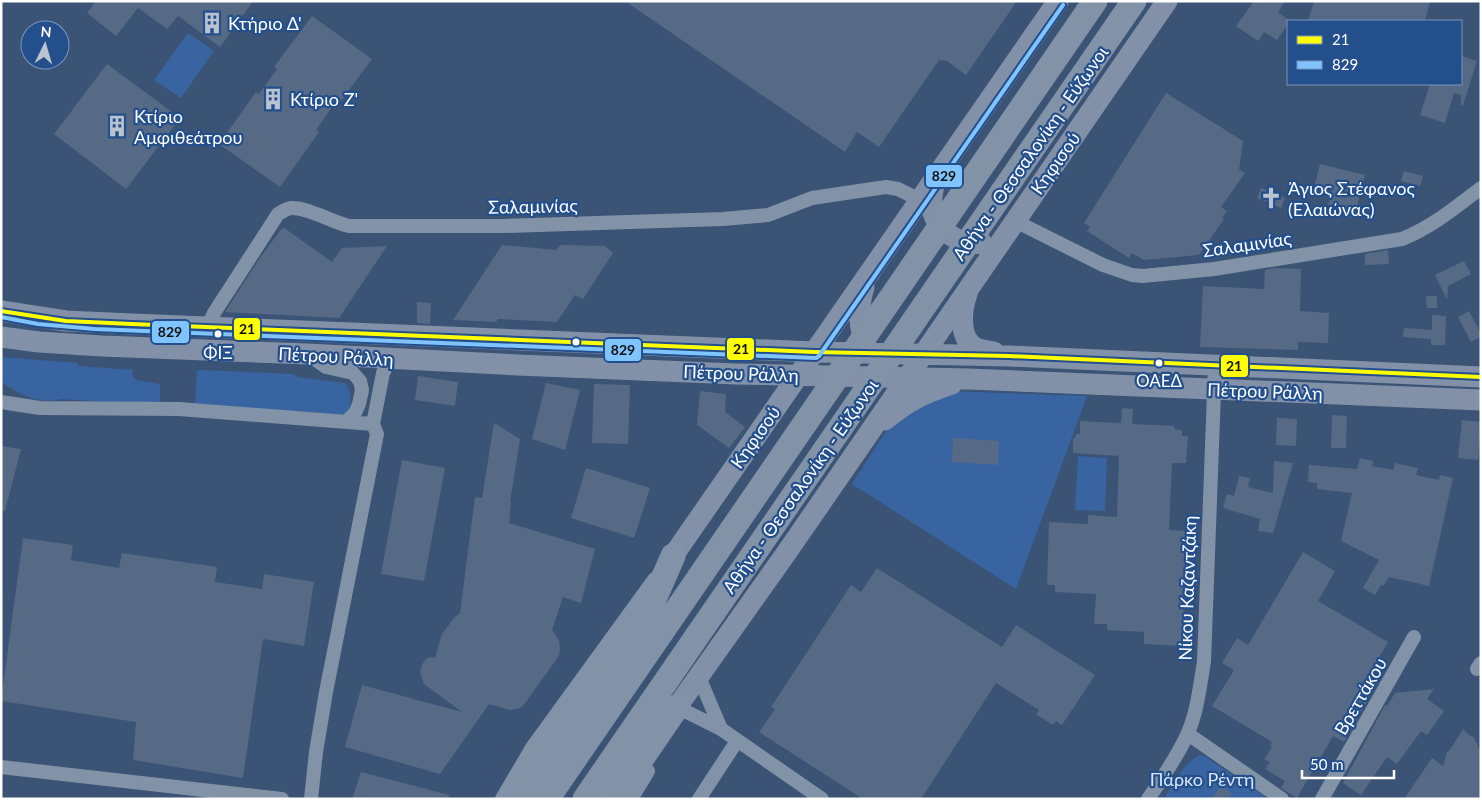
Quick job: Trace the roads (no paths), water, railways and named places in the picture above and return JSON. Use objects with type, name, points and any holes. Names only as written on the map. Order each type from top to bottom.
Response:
[{"type":"highway","name":"Αθήνα - Θεσσαλονίκη - Εύζωνοι","points":[[547,799],[1095,1]]},
{"type":"highway","name":"Αθήνα - Θεσσαλονίκη - Εύζωνοι","points":[[586,799],[1134,1]]},
{"type":"highway","points":[[520,799],[652,604],[673,556]]},
{"type":"highway","points":[[614,799],[677,707]]},
{"type":"main road","name":"Κηφισού","points":[[673,556],[1058,1]]},
{"type":"main road","name":"Κηφισού","points":[[677,707],[836,482],[1167,1]]},
{"type":"main road","points":[[938,174],[932,192],[932,209],[940,225],[953,238],[969,243],[987,242],[1003,234],[1015,221]]},
{"type":"main road","points":[[868,275],[861,296],[859,317],[862,337],[869,353],[890,372],[907,378]]},
{"type":"main road","points":[[972,283],[963,309],[966,337],[977,348],[1009,356]]},
{"type":"main road","points":[[1,305],[39,318]]},
{"type":"main road","name":"Πέτρου Ράλλη","points":[[1,311],[66,321],[208,328],[814,352],[1009,356],[1481,377]]},
{"type":"main road","name":"Πέτρου Ράλλη","points":[[1,337],[39,342],[102,346],[491,364],[736,374],[969,379],[1481,400]]},
{"type":"main road","points":[[814,352],[842,376],[852,392],[856,410],[852,449],[846,466],[836,482]]},
{"type":"main road","points":[[736,374],[757,380],[764,387],[769,397],[771,414]]},
{"type":"main road","points":[[869,433],[900,407],[919,396],[969,379]]},
{"type":"street","name":"Σαλαμινίας","points":[[208,328],[214,313],[278,214],[290,208],[304,210],[349,226],[486,226],[723,219],[768,215],[812,198],[886,187],[898,189],[920,200]]},
{"type":"street","name":"Σαλαμινίας","points":[[1015,221],[1103,265],[1132,275],[1154,276],[1214,269],[1402,239],[1439,220],[1481,188]]},
{"type":"street","points":[[307,354],[326,367],[353,374],[360,381],[362,390],[359,404],[355,413],[347,421]]},
{"type":"street","points":[[310,799],[325,700],[377,434],[373,424],[383,373],[391,358]]},
{"type":"street","name":"Νίκου Καζαντζάκη","points":[[1148,799],[1172,763],[1188,734],[1199,692],[1204,662],[1215,365]]},
{"type":"street","points":[[1,402],[40,408],[179,409],[373,424]]},
{"type":"street","name":"Κηφισού","points":[[503,799],[534,748],[673,556]]},
{"type":"street","name":"Βρεττάκου","points":[[1322,799],[1414,637]]},
{"type":"street","points":[[699,677],[721,729]]},
{"type":"street","points":[[677,707],[721,729],[822,799]]},
{"type":"street","name":"Κηφισού","points":[[630,799],[657,756],[677,707]]},
{"type":"street","points":[[1188,734],[1282,799]]},
{"type":"street","points":[[699,799],[737,741]]},
{"type":"street","points":[[1,767],[282,799]]},
{"type":"place","name":"Κτήριο Δ'","points":[[212,23]]},
{"type":"place","name":"Κτίριο Ζ'","points":[[273,99]]},
{"type":"place","name":"Κτίριο Αμφιθεάτρου","points":[[117,126]]},
{"type":"place","name":"Άγιος Στέφανος (Ελαιώνας)","points":[[1271,198]]},
{"type":"place","name":"ΦΙΞ","points":[[218,334]]},
{"type":"place","name":"ΟΑΕΔ","points":[[1159,363]]},
{"type":"park label","name":"Πάρκο Ρέντη","points":[[1202,779]]}]
